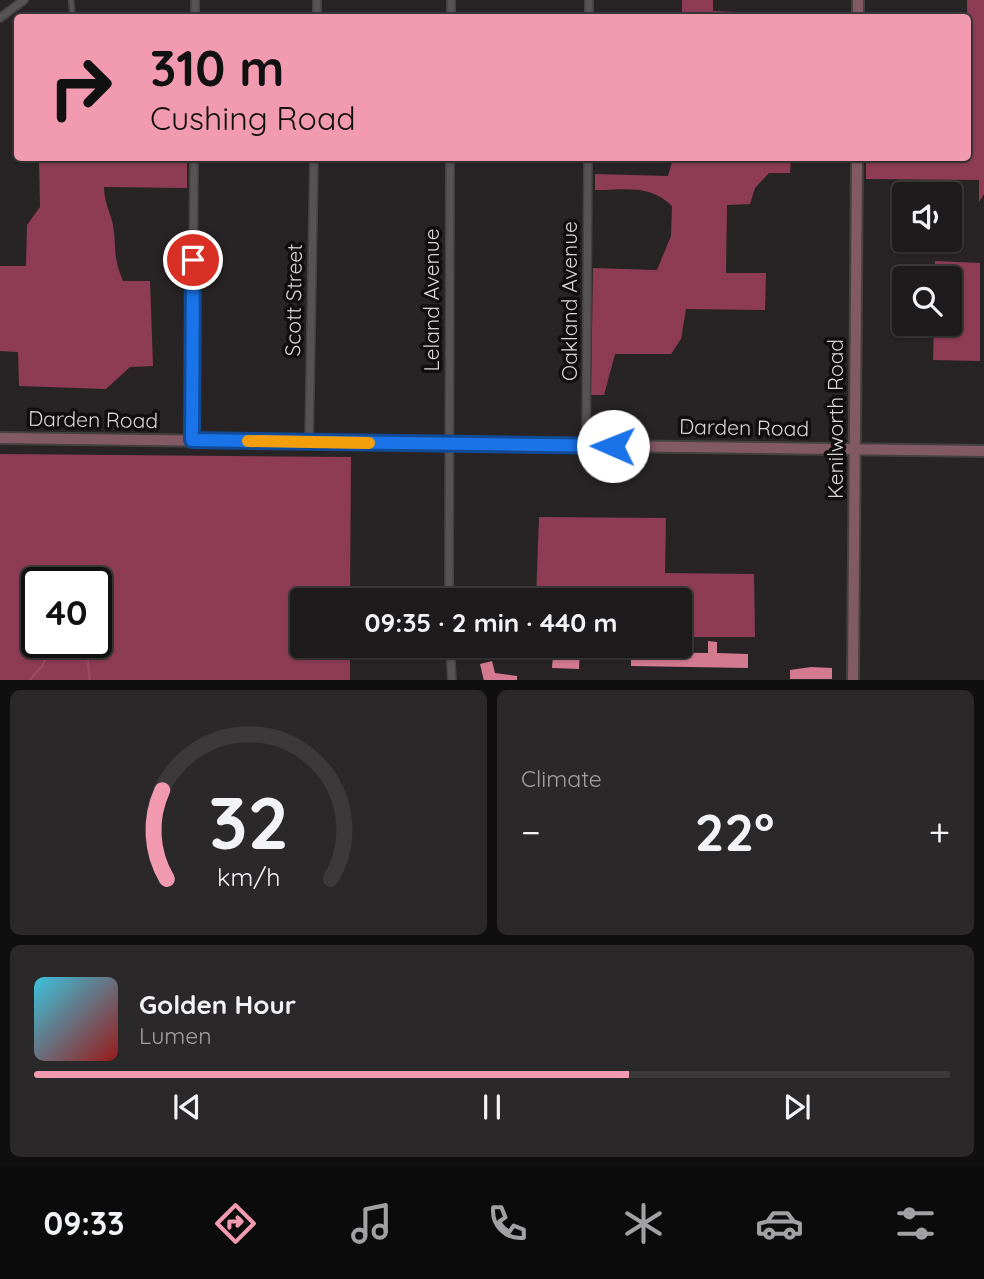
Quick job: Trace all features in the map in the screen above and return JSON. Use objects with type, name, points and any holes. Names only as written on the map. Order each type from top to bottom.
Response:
[{"type":"street","points":[[0,18],[24,0]]},
{"type":"street","points":[[192,440],[194,161]]},
{"type":"street","name":"Scott Street","points":[[309,443],[314,161]]},
{"type":"street","name":"Leland Avenue","points":[[449,588],[450,161]]},
{"type":"street","name":"Oakland Avenue","points":[[586,445],[588,161]]},
{"type":"street","name":"Kenilworth Road","points":[[853,680],[858,161]]},
{"type":"street","name":"Darden Road","points":[[0,438],[984,451]]},
{"type":"street","points":[[451,658],[452,680]]},
{"type":"shaded area","points":[[682,0],[713,0],[713,11],[756,14],[682,14]]},
{"type":"shaded area","points":[[967,0],[984,0],[984,194],[979,202],[979,180],[866,179],[866,161],[971,161],[971,14],[967,14]]},
{"type":"shaded area","points":[[39,161],[187,161],[187,188],[104,187],[113,225],[116,258],[123,281],[150,281],[153,366],[130,367],[106,389],[19,386],[18,352],[0,351],[0,266],[26,266],[27,225],[40,207]]},
{"type":"shaded area","points":[[672,161],[791,161],[790,173],[769,173],[755,188],[750,204],[727,205],[726,273],[766,273],[765,310],[686,309],[681,339],[671,354],[615,354],[604,395],[591,395],[593,268],[657,270],[671,236],[672,206],[646,191],[595,190],[595,174],[668,176]]},
{"type":"shaded area","points":[[935,261],[980,263],[980,361],[933,360],[934,336],[962,336],[962,266],[935,266]]},
{"type":"shaded area","points":[[0,454],[351,457],[350,588],[290,588],[290,658],[350,658],[350,680],[0,680]]},
{"type":"shaded area","points":[[539,517],[666,518],[665,573],[754,574],[755,637],[692,637],[692,588],[536,588]]},
{"type":"building","points":[[708,641],[717,642],[717,653],[748,654],[748,668],[631,666],[631,658],[692,658],[692,653],[708,653]]},
{"type":"building","points":[[553,658],[580,658],[579,669],[552,668]]},
{"type":"building","points":[[492,661],[495,673],[517,676],[517,680],[484,680],[480,664]]},
{"type":"building","points":[[832,668],[832,679],[790,679],[790,670]]},
{"type":"waterway","points":[[30,680],[46,658]]},
{"type":"waterway","points":[[87,658],[90,680]]},
{"type":"slow traffic","points":[[248,441],[369,443]]},
{"type":"route","points":[[193,260],[192,440],[613,446]]}]
